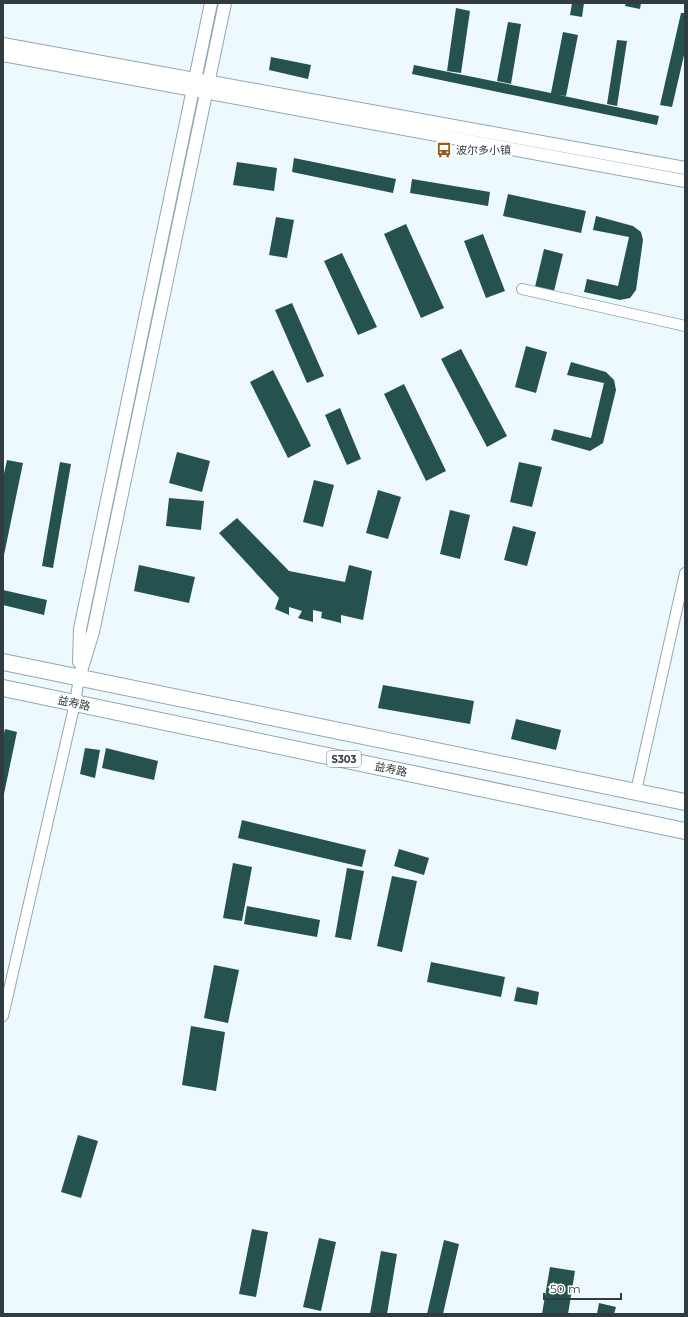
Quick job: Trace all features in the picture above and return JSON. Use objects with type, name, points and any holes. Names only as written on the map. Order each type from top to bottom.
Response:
[{"type":"main road","name":"S303","points":[[3,662],[685,802]]},
{"type":"main road","name":"益寿路","points":[[3,688],[685,831]]},
{"type":"street","points":[[79,678],[80,630],[211,3]]},
{"type":"street","points":[[3,1016],[75,703],[79,678],[93,632],[225,3]]},
{"type":"street","points":[[3,44],[209,80],[685,168]]},
{"type":"street","points":[[3,55],[685,181]]},
{"type":"street","points":[[522,289],[685,326]]},
{"type":"street","points":[[636,792],[685,573]]},
{"type":"building","points":[[572,3],[584,3],[582,17],[570,15]]},
{"type":"building","points":[[626,3],[641,3],[640,9],[625,6]]},
{"type":"building","points":[[456,8],[470,11],[461,73],[447,71]]},
{"type":"building","points":[[681,13],[685,13],[685,51],[672,107],[660,105]]},
{"type":"building","points":[[508,22],[521,24],[511,84],[497,81]]},
{"type":"building","points":[[563,32],[578,35],[566,96],[559,95],[659,116],[657,125],[412,74],[414,65],[551,93]]},
{"type":"building","points":[[617,40],[627,41],[617,106],[607,104]]},
{"type":"building","points":[[271,57],[311,65],[308,79],[269,70]]},
{"type":"building","points":[[294,158],[396,179],[393,193],[292,172]]},
{"type":"building","points":[[237,162],[277,168],[274,191],[233,185]]},
{"type":"building","points":[[412,179],[490,192],[488,206],[410,193]]},
{"type":"building","points":[[508,194],[586,211],[581,233],[503,216]]},
{"type":"building","points":[[596,216],[633,226],[641,232],[643,240],[636,290],[630,298],[620,300],[584,292],[587,279],[618,286],[629,237],[593,230]]},
{"type":"building","points":[[276,217],[294,220],[287,258],[269,255]]},
{"type":"building","points":[[406,224],[444,308],[421,318],[384,234]]},
{"type":"building","points":[[483,234],[505,291],[486,298],[464,241]]},
{"type":"building","points":[[544,249],[563,254],[553,295],[534,291]]},
{"type":"building","points":[[342,253],[377,327],[358,335],[324,261]]},
{"type":"building","points":[[292,303],[324,376],[307,383],[275,310]]},
{"type":"building","points":[[526,346],[547,352],[536,393],[515,387]]},
{"type":"building","points":[[461,349],[507,436],[487,447],[441,359]]},
{"type":"building","points":[[571,362],[606,372],[614,380],[616,390],[603,443],[590,451],[551,440],[554,429],[591,438],[604,383],[567,375]]},
{"type":"building","points":[[273,370],[311,446],[288,458],[250,382]]},
{"type":"building","points":[[404,384],[446,471],[426,481],[384,394]]},
{"type":"building","points":[[340,408],[361,459],[347,465],[325,415]]},
{"type":"building","points":[[177,452],[210,461],[202,492],[169,483]]},
{"type":"building","points":[[7,460],[23,463],[4,555],[3,478]]},
{"type":"building","points":[[60,462],[71,464],[53,568],[42,566]]},
{"type":"building","points":[[519,462],[542,467],[532,507],[510,502]]},
{"type":"building","points":[[314,480],[334,485],[323,527],[303,522]]},
{"type":"building","points":[[378,490],[401,497],[388,539],[366,533]]},
{"type":"building","points":[[169,498],[204,501],[201,530],[166,526]]},
{"type":"building","points":[[450,510],[470,515],[460,559],[440,554]]},
{"type":"building","points":[[237,518],[289,571],[345,582],[349,565],[372,571],[363,620],[341,615],[341,623],[321,618],[322,612],[313,610],[313,622],[298,618],[302,611],[289,607],[289,615],[275,609],[279,598],[219,533]]},
{"type":"building","points":[[513,526],[536,532],[527,566],[504,560]]},
{"type":"building","points":[[139,565],[195,577],[189,603],[134,591]]},
{"type":"building","points":[[3,590],[47,600],[44,615],[3,605]]},
{"type":"building","points":[[383,685],[474,701],[470,724],[378,708]]},
{"type":"building","points":[[516,719],[561,730],[556,750],[511,739]]},
{"type":"building","points":[[5,729],[17,732],[4,794],[3,738]]},
{"type":"building","points":[[85,748],[100,750],[95,778],[80,774]]},
{"type":"building","points":[[106,748],[158,761],[154,780],[102,768]]},
{"type":"building","points":[[242,820],[366,850],[362,867],[238,838]]},
{"type":"building","points":[[399,849],[429,858],[424,875],[394,866]]},
{"type":"building","points":[[233,863],[252,867],[242,921],[223,918]]},
{"type":"building","points":[[347,868],[364,871],[351,940],[335,937]]},
{"type":"building","points":[[392,876],[417,881],[402,952],[377,946]]},
{"type":"building","points":[[247,906],[320,920],[317,937],[244,924]]},
{"type":"building","points":[[431,962],[505,977],[501,997],[427,982]]},
{"type":"building","points":[[214,965],[239,970],[228,1023],[204,1018]]},
{"type":"building","points":[[517,987],[539,992],[537,1005],[514,1001]]},
{"type":"building","points":[[191,1026],[225,1032],[216,1091],[182,1085]]},
{"type":"building","points":[[78,1135],[98,1141],[81,1198],[61,1192]]},
{"type":"building","points":[[252,1229],[268,1232],[256,1297],[239,1294]]},
{"type":"building","points":[[319,1238],[336,1242],[321,1311],[303,1307]]},
{"type":"building","points":[[444,1240],[459,1244],[443,1314],[427,1314]]},
{"type":"building","points":[[381,1251],[397,1254],[387,1314],[370,1314]]},
{"type":"building","points":[[550,1267],[575,1271],[568,1314],[542,1314]]},
{"type":"building","points":[[599,1303],[616,1307],[614,1314],[597,1314]]},
{"type":"place","name":"波尔多小镇","points":[[444,150]]}]
